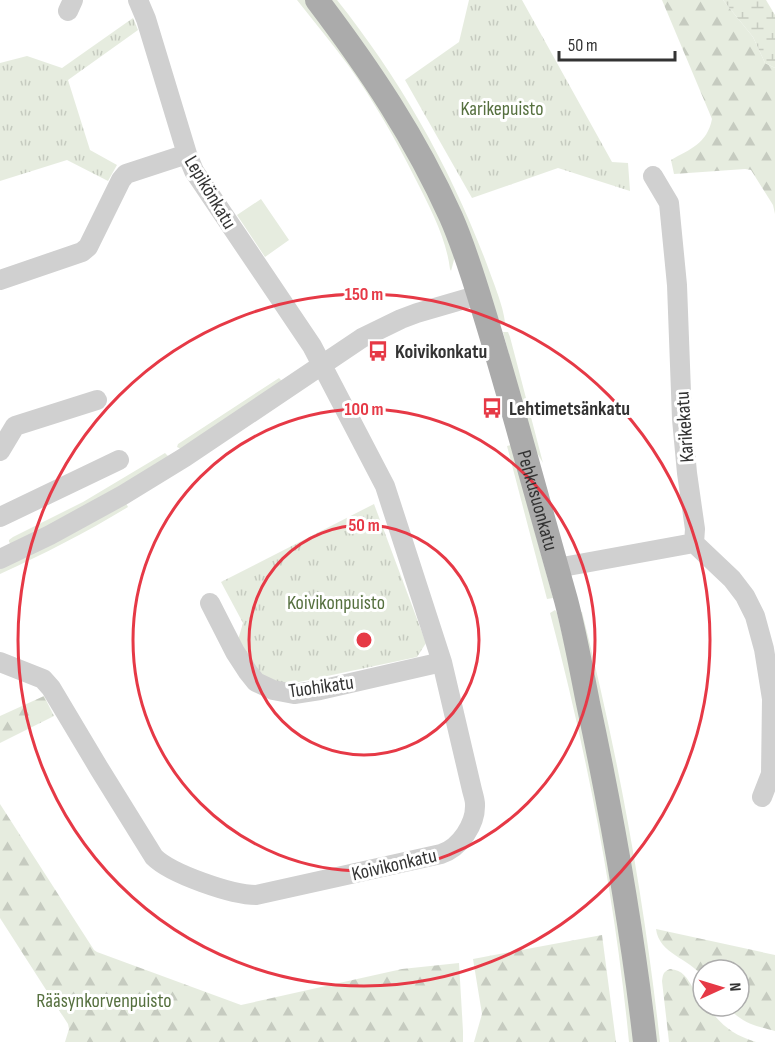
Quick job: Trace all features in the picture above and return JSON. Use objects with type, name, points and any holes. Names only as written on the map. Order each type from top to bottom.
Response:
[{"type":"main road","name":"Pehkusuonkatu","points":[[317,0],[376,80],[416,147],[450,216],[479,296],[557,568],[575,641],[612,815],[634,952],[645,1042]]},
{"type":"street","name":"Lepikönkatu","points":[[138,0],[146,19],[187,154],[199,179],[322,364]]},
{"type":"street","points":[[0,280],[82,252],[88,247],[123,176],[187,154]]},
{"type":"street","name":"Karikekatu","points":[[653,176],[669,203],[677,285],[682,419],[695,529],[694,543]]},
{"type":"street","points":[[2,553],[66,527],[123,495],[185,457],[362,338],[417,313],[479,296]]},
{"type":"street","name":"Koivikonkatu","points":[[0,662],[43,680],[51,688],[143,840],[159,862],[189,876],[222,889],[256,895],[452,850],[471,824],[475,805],[442,662],[385,486],[322,364]]},
{"type":"street","points":[[0,451],[15,426],[98,400]]},
{"type":"street","points":[[0,517],[119,460]]},
{"type":"street","points":[[557,568],[694,543],[732,579],[745,596],[755,616],[764,649],[772,699],[771,774],[762,797]]},
{"type":"street","name":"Tuohikatu","points":[[210,603],[248,672],[264,687],[282,693],[294,694],[320,690],[442,662]]},
{"type":"green space","points":[[297,0],[306,0],[338,41],[425,182],[455,256],[451,271],[437,223],[393,136],[348,65]]},
{"type":"green space","points":[[331,0],[337,0],[382,61],[440,158],[486,262],[505,323],[500,325]]},
{"type":"green space","name":"Karikepuisto","points":[[469,0],[522,0],[612,162],[628,163],[630,191],[558,168],[472,198],[405,80],[459,42]]},
{"type":"green space","points":[[662,0],[723,0],[753,37],[765,63],[775,68],[775,214],[773,205],[751,170],[674,174],[671,160],[702,140],[712,119]]},
{"type":"green space","points":[[723,0],[766,0],[775,15],[775,68],[765,63],[753,37]]},
{"type":"green space","points":[[133,18],[138,30],[68,80],[90,150],[117,165],[108,181],[67,160],[0,181],[0,63],[27,56],[62,68]]},
{"type":"green space","points":[[261,199],[289,240],[265,257],[237,215]]},
{"type":"green space","points":[[503,332],[508,332],[510,337],[543,463],[533,446]]},
{"type":"green space","points":[[279,378],[282,381],[181,449],[177,447],[178,444]]},
{"type":"green space","points":[[511,445],[553,598],[547,599],[507,446]]},
{"type":"green space","points":[[165,453],[168,458],[62,520],[11,544],[9,542],[13,537],[83,502]]},
{"type":"green space","points":[[126,503],[128,507],[97,525],[0,574],[0,568]]},
{"type":"green space","name":"Koivikonpuisto","points":[[374,504],[426,643],[417,657],[280,686],[257,674],[238,640],[243,623],[221,582]]},
{"type":"green space","points":[[555,610],[596,773],[637,1042],[629,1042],[608,880],[588,772],[550,613]]},
{"type":"green space","points":[[580,612],[582,612],[595,665],[618,772],[638,880],[660,1042],[653,1042]]},
{"type":"green space","points":[[44,696],[54,716],[0,743],[0,716]]},
{"type":"green space","name":"Rääsynkorvenpuisto","points":[[0,804],[97,952],[241,1005],[402,969],[459,963],[463,1042],[65,1042],[69,1029],[68,1024],[0,918]]},
{"type":"green space","points":[[656,929],[775,955],[775,1031],[740,1018],[751,1018],[751,958],[691,958],[691,966],[668,950],[658,937]]},
{"type":"green space","points":[[602,935],[616,1042],[474,1042],[482,1014],[473,959]]},
{"type":"green space","points":[[670,969],[678,971],[691,984],[691,1018],[716,1018],[734,1033],[756,1042],[669,1042],[662,981],[666,971]]},
{"type":"place","name":"Koivikonkatu","points":[[378,351]]},
{"type":"place","name":"Lehtimetsänkatu","points":[[492,408]]}]
